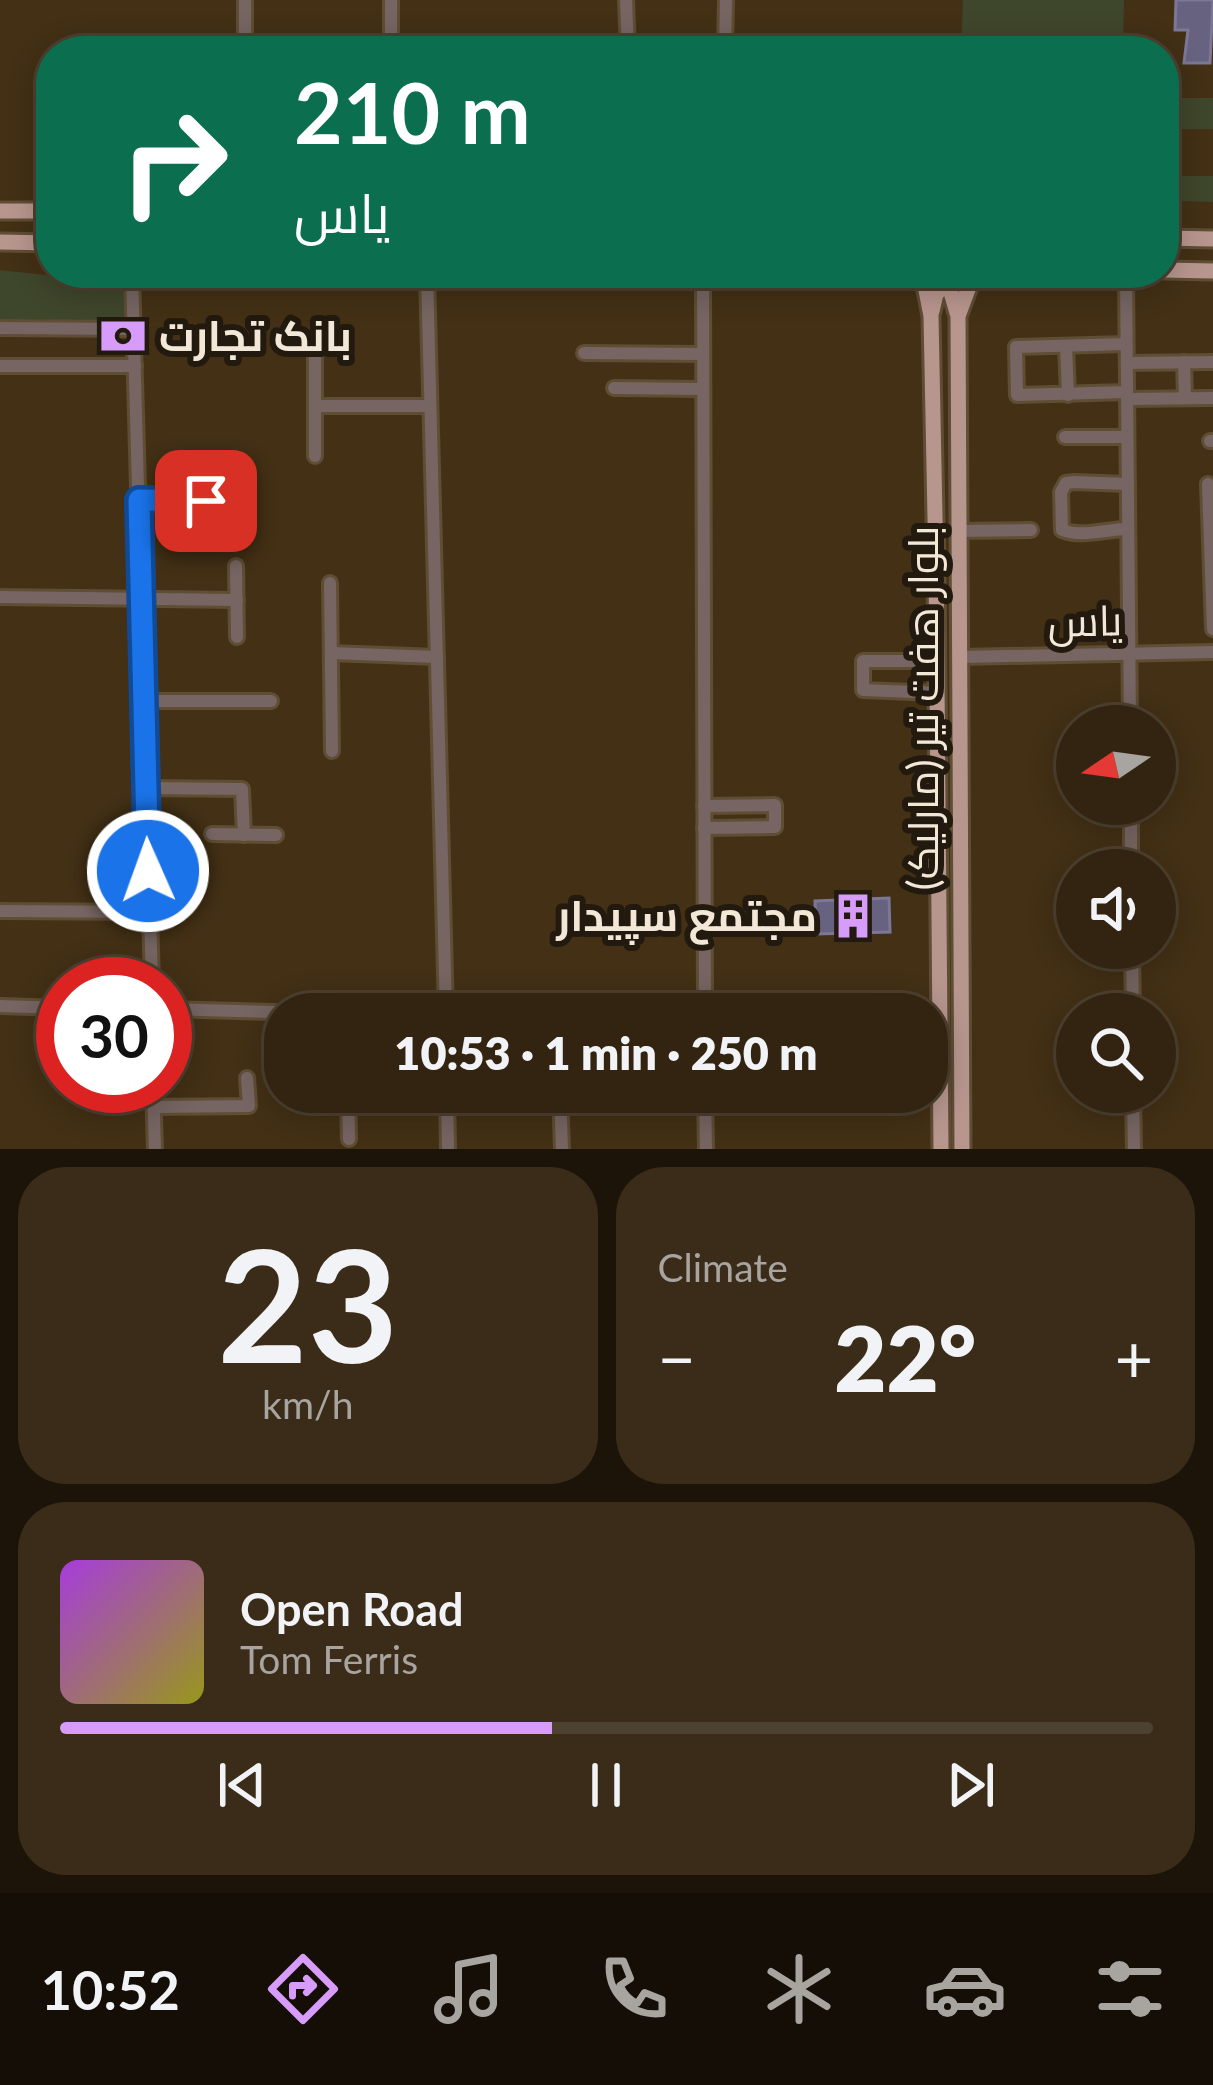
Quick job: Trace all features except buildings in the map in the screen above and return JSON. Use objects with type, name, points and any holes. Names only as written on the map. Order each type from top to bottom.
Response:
[{"type":"main road","points":[[0,211],[36,211]]},
{"type":"main road","points":[[1179,238],[1213,238]]},
{"type":"main road","points":[[0,242],[36,243]]},
{"type":"main road","points":[[1179,270],[1213,271]]},
{"type":"main road","name":"بلوار هفت تیر (مارلیک)","points":[[926,288],[931,316],[941,993]]},
{"type":"main road","points":[[931,316],[935,294],[942,288],[950,289],[958,316]]},
{"type":"main road","name":"بلوار هفت تیر (مارلیک)","points":[[962,1149],[958,316],[968,288]]},
{"type":"main road","name":"بلوار هفت تیر (مارلیک)","points":[[941,1113],[941,1149]]},
{"type":"street","points":[[245,0],[245,36]]},
{"type":"street","points":[[392,0],[392,36]]},
{"type":"street","points":[[626,0],[627,36]]},
{"type":"street","points":[[725,36],[726,0]]},
{"type":"street","points":[[133,288],[151,957]]},
{"type":"street","points":[[427,288],[445,993]]},
{"type":"street","points":[[703,288],[705,993]]},
{"type":"street","points":[[1126,288],[1130,705]]},
{"type":"street","points":[[0,328],[134,329]]},
{"type":"street","points":[[315,455],[316,339]]},
{"type":"street","points":[[1126,344],[1016,347],[1017,395],[1213,398]]},
{"type":"street","points":[[1066,346],[1068,395]]},
{"type":"street","points":[[584,352],[701,354]]},
{"type":"street","points":[[1184,362],[1184,398]]},
{"type":"street","points":[[1126,363],[1213,362]]},
{"type":"street","points":[[0,366],[135,366]]},
{"type":"street","points":[[614,388],[702,389]]},
{"type":"street","points":[[315,406],[430,406]]},
{"type":"street","points":[[1065,437],[1127,437]]},
{"type":"street","points":[[239,471],[239,531]]},
{"type":"street","points":[[1128,484],[1074,482],[1066,483],[1061,492],[1062,530],[1128,529]]},
{"type":"street","points":[[1208,484],[1213,628]]},
{"type":"street","points":[[139,500],[240,501]]},
{"type":"street","points":[[958,531],[1031,530]]},
{"type":"street","points":[[236,566],[237,637]]},
{"type":"street","points":[[330,583],[332,751]]},
{"type":"street","points":[[0,597],[237,600]]},
{"type":"street","name":"یاس","points":[[958,657],[1213,652]]},
{"type":"street","points":[[331,653],[437,657]]},
{"type":"street","points":[[937,661],[862,662],[863,690],[937,693]]},
{"type":"street","points":[[144,701],[272,701]]},
{"type":"street","points":[[146,788],[242,788],[244,835]]},
{"type":"street","points":[[704,806],[775,805],[775,827],[704,828]]},
{"type":"street","points":[[212,834],[276,835]]},
{"type":"street","points":[[0,911],[149,912]]},
{"type":"street","points":[[0,1006],[36,1007]]},
{"type":"street","points":[[192,1011],[264,1012]]},
{"type":"street","points":[[192,1107],[249,1106],[247,1078]]},
{"type":"street","points":[[154,1113],[155,1149]]},
{"type":"street","points":[[348,1113],[349,1139]]},
{"type":"street","points":[[447,1113],[448,1149]]},
{"type":"street","points":[[561,1113],[562,1149]]},
{"type":"street","points":[[705,1113],[706,1149]]},
{"type":"street","points":[[1133,1113],[1134,1149]]},
{"type":"green space","points":[[963,0],[1124,0],[1123,36],[962,36]]},
{"type":"green space","points":[[1181,98],[1213,98],[1213,129],[1180,129]]},
{"type":"green space","points":[[1181,176],[1213,176],[1213,202],[1180,201]]},
{"type":"green space","points":[[0,270],[36,274],[36,288],[125,288],[124,321],[0,319]]},
{"type":"place","name":"بانک تجارت","points":[[123,336]]},
{"type":"place","name":"مجتمع سپیدار","points":[[853,916]]},
{"type":"route","points":[[148,871],[139,500],[206,501]]}]
